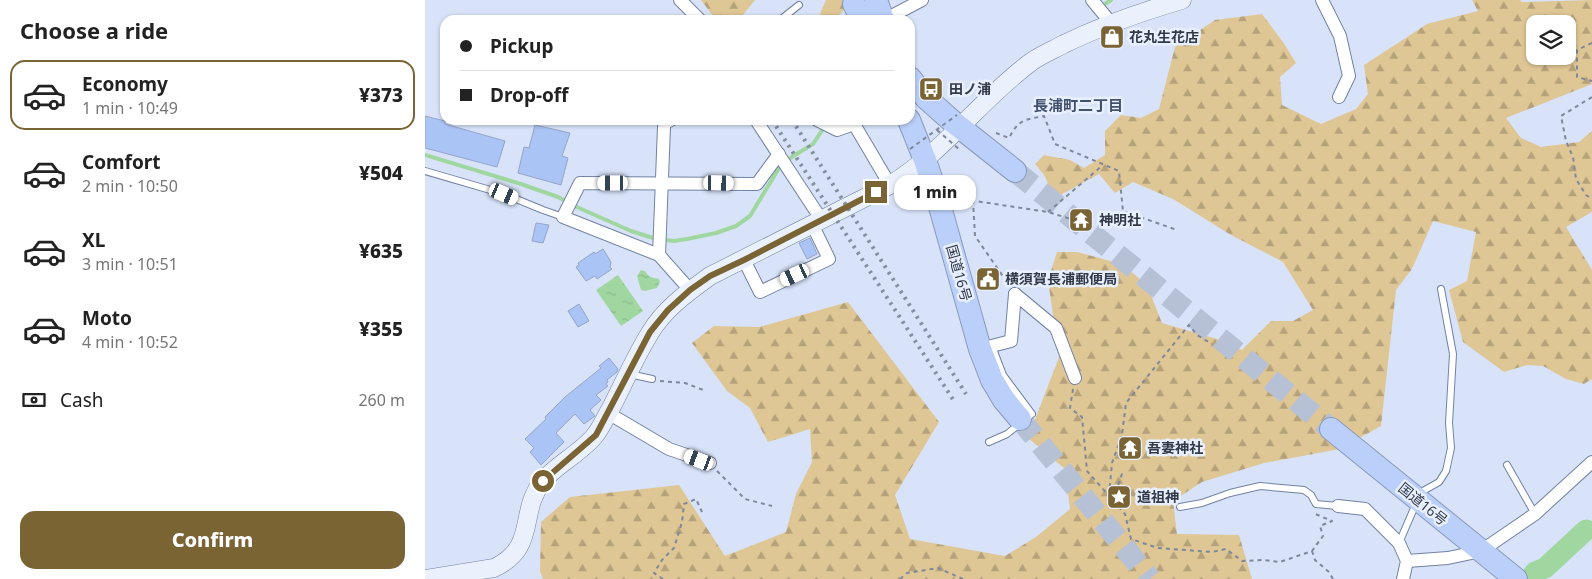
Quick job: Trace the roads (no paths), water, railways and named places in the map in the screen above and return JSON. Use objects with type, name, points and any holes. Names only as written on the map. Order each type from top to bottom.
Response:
[{"type":"highway","points":[[876,0],[881,15]]},
{"type":"highway","points":[[915,84],[927,98],[959,121],[1015,171]]},
{"type":"highway","points":[[915,99],[933,139],[932,149],[918,154]]},
{"type":"highway","name":"国道16号","points":[[910,125],[918,154],[937,196],[986,348],[992,380],[1004,400],[1019,419]]},
{"type":"highway","name":"国道16号","points":[[1331,429],[1515,579]]},
{"type":"street","points":[[680,0],[695,15]]},
{"type":"street","points":[[893,15],[922,0]]},
{"type":"street","points":[[1092,0],[1111,23]]},
{"type":"street","points":[[426,579],[493,568],[514,554],[521,544],[535,494],[543,481],[596,435],[650,332],[668,310],[690,290],[710,276],[911,172],[918,154],[1033,60],[1084,34],[1111,23],[1182,0]]},
{"type":"street","points":[[1322,0],[1340,36],[1349,76],[1339,97]]},
{"type":"street","points":[[744,260],[760,292],[829,259],[816,222],[779,154],[759,125]]},
{"type":"street","points":[[827,125],[837,130],[851,125]]},
{"type":"street","points":[[855,125],[890,184]]},
{"type":"street","points":[[659,255],[664,127]]},
{"type":"street","points":[[690,290],[659,255],[563,217],[580,183],[757,184],[779,154]]},
{"type":"street","points":[[986,348],[1011,341],[1015,294],[1056,328],[1075,378]]},
{"type":"street","points":[[608,413],[669,449],[710,463]]},
{"type":"street","points":[[1407,561],[1448,558],[1481,551],[1535,514],[1592,462]]},
{"type":"street","points":[[1338,506],[1365,509],[1399,543],[1407,561],[1403,579]]},
{"type":"lane","points":[[786,15],[799,5]]},
{"type":"lane","points":[[664,127],[668,125]]},
{"type":"lane","points":[[425,171],[504,194],[563,217]]},
{"type":"lane","points":[[1399,543],[1423,491],[1439,482],[1447,471],[1451,448],[1449,423],[1453,354],[1441,289]]},
{"type":"lane","points":[[986,348],[1031,414],[1007,434],[989,442]]},
{"type":"lane","points":[[629,374],[652,379]]},
{"type":"lane","points":[[1507,465],[1535,514]]},
{"type":"lane","points":[[1180,507],[1202,503],[1230,493],[1260,486],[1304,490],[1311,495],[1316,504],[1338,506]]},
{"type":"water","points":[[641,270],[651,277],[659,279],[660,282],[657,288],[641,290],[637,276]]},
{"type":"water","points":[[618,275],[643,311],[621,326],[596,290]]},
{"type":"waterway","points":[[1101,5],[1111,0]]},
{"type":"waterway","points":[[425,155],[558,197],[631,231],[656,239],[674,241],[716,233],[736,226],[750,216],[782,163],[813,144],[825,126]]},
{"type":"waterway","points":[[1532,576],[1535,572],[1545,568],[1586,530]]},
{"type":"tunnel","points":[[1015,171],[1331,429]]},
{"type":"tunnel","points":[[1020,419],[1150,579]]},
{"type":"railway","points":[[775,125],[954,401]]},
{"type":"railway","points":[[795,125],[966,394]]},
{"type":"place","name":"花丸生花店","points":[[1112,37]]},
{"type":"place","name":"田ノ浦","points":[[931,89]]},
{"type":"place","name":"神明社","points":[[1081,220]]},
{"type":"place","name":"横須賀長浦郵便局","points":[[988,279]]},
{"type":"place","name":"吾妻神社","points":[[1130,448]]},
{"type":"place","name":"道祖神","points":[[1119,497]]},
{"type":"district","name":"長浦町二丁目","points":[[1078,106]]}]
